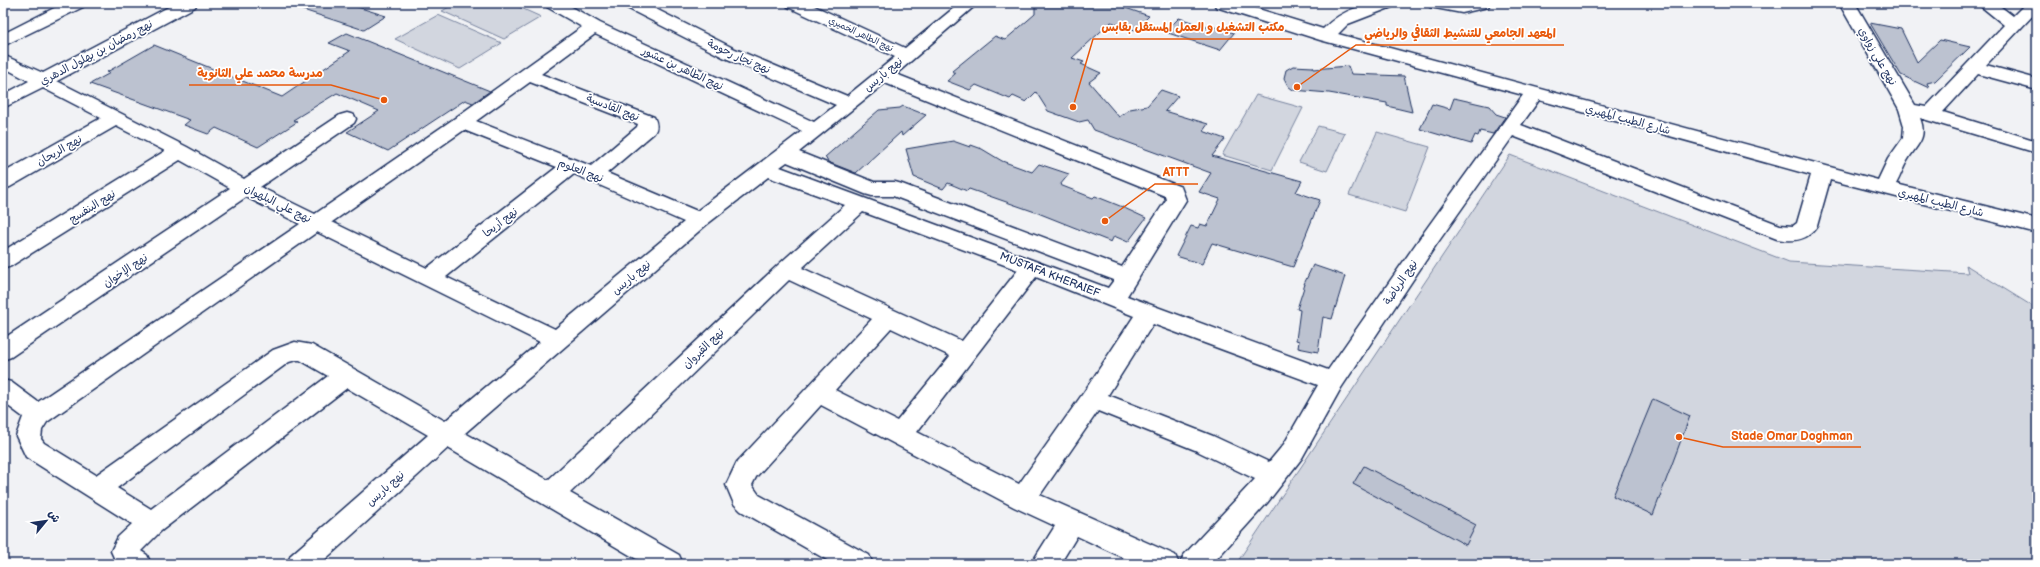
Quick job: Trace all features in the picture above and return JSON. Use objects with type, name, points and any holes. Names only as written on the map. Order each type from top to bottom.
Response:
[{"type":"street","points":[[3,41],[77,3]]},
{"type":"street","name":"نهج رمضان بن بهلول الدهري","points":[[3,102],[189,3]]},
{"type":"street","name":"نهج الطاهر بن عشور","points":[[553,3],[594,27],[815,130]]},
{"type":"street","name":"نهج نجار رحومة","points":[[631,3],[729,53],[849,104]]},
{"type":"street","name":"نهج الطاهر الخميري","points":[[794,3],[906,55]]},
{"type":"street","name":"شارع الطيب المهيري","points":[[1222,3],[1326,36],[1534,93],[1884,188],[2037,226]]},
{"type":"street","points":[[1326,36],[1342,20],[1386,3]]},
{"type":"street","points":[[1436,3],[1462,8],[1482,3]]},
{"type":"street","name":"نهج علي زواوي","points":[[1847,3],[1908,109],[1914,126],[1914,139],[1898,159],[1884,188]]},
{"type":"street","points":[[1984,3],[2015,25]]},
{"type":"street","points":[[1930,114],[2035,3]]},
{"type":"street","name":"نهج باريس","points":[[301,564],[446,434],[556,340],[699,220],[849,104],[963,5]]},
{"type":"street","points":[[152,523],[56,465],[35,450],[28,442],[27,433],[38,415],[462,122],[594,27]]},
{"type":"street","name":"نهج علي البلهوان","points":[[3,60],[180,151],[246,188],[556,340]]},
{"type":"street","points":[[1975,68],[2037,85]]},
{"type":"street","name":"نهج القادسية","points":[[528,75],[647,121],[647,128],[593,174]]},
{"type":"street","points":[[882,75],[1174,192],[1176,200],[1113,299]]},
{"type":"street","name":"نهج الرياضة","points":[[1194,564],[1225,532],[1273,476],[1292,451],[1333,381],[1429,240],[1511,128],[1534,93]]},
{"type":"street","points":[[1908,109],[1930,114],[2037,147]]},
{"type":"street","name":"نهج الريحان","points":[[3,182],[115,118]]},
{"type":"street","name":"نهج الإخوان","points":[[3,351],[347,119]]},
{"type":"street","name":"نهج العلوم","points":[[462,122],[593,174],[699,220]]},
{"type":"street","points":[[1511,128],[1777,232],[1792,234],[1802,232],[1807,226],[1822,171]]},
{"type":"street","name":"نهج البنفسج","points":[[3,261],[180,151]]},
{"type":"street","points":[[785,154],[872,189],[895,189],[1128,277]]},
{"type":"street","name":"نهج أريحا","points":[[429,278],[571,166]]},
{"type":"street","name":"MUSTAFA KHERAIEF","points":[[766,169],[1032,267],[1148,313],[1333,381]]},
{"type":"street","name":"نهج القيروان","points":[[550,494],[786,270],[859,204]]},
{"type":"street","points":[[900,435],[966,353],[1032,267]]},
{"type":"street","points":[[786,270],[966,353]]},
{"type":"street","points":[[1023,499],[1093,399],[1148,313]]},
{"type":"street","points":[[859,564],[750,502],[743,496],[739,485],[746,470],[888,317]]},
{"type":"street","points":[[96,489],[281,356],[295,351],[304,351],[669,564]]},
{"type":"street","points":[[137,564],[126,555],[125,551],[128,545],[152,523],[346,376]]},
{"type":"street","points":[[3,389],[38,415]]},
{"type":"street","points":[[818,392],[1023,499],[1165,564]]},
{"type":"street","points":[[1093,399],[1204,443],[1273,476]]},
{"type":"street","points":[[1045,564],[1072,522]]},
{"type":"shaded area","points":[[456,3],[510,3],[541,17],[504,39],[442,11]]},
{"type":"shaded area","points":[[438,15],[502,43],[460,69],[395,39]]},
{"type":"shaded area","points":[[1256,95],[1303,108],[1272,170],[1222,155]]},
{"type":"shaded area","points":[[1318,126],[1345,133],[1327,171],[1299,162]]},
{"type":"shaded area","points":[[1377,132],[1430,147],[1405,212],[1349,195]]},
{"type":"shaded area","points":[[1510,155],[1789,262],[1968,273],[1966,265],[2037,309],[2037,564],[1236,564]]},
{"type":"building","points":[[292,3],[345,3],[386,16],[364,30],[291,6]]},
{"type":"building","points":[[1035,3],[1111,3],[1149,16],[1135,30],[1111,22],[1072,58],[1084,62],[1081,64],[1101,73],[1089,82],[1119,117],[1130,109],[1147,106],[1161,90],[1178,96],[1165,111],[1208,124],[1203,131],[1225,139],[1212,156],[1302,181],[1296,192],[1320,200],[1293,267],[1212,243],[1202,264],[1176,256],[1191,226],[1198,228],[1200,224],[1207,226],[1220,199],[1199,192],[1211,173],[1094,130],[1088,120],[1079,122],[1048,111],[1036,92],[1026,102],[1013,96],[1010,99],[976,85],[970,90],[947,81],[956,73],[952,71],[995,36],[1005,40],[1035,14]]},
{"type":"building","points":[[1179,18],[1210,28],[1211,26],[1234,33],[1220,50],[1165,32]]},
{"type":"building","points":[[1870,23],[1901,29],[1917,62],[1940,40],[1970,47],[1935,81],[1927,83],[1929,88],[1901,75]]},
{"type":"building","points":[[347,33],[490,91],[473,103],[465,100],[388,151],[347,132],[379,111],[337,93],[293,120],[297,122],[258,147],[216,128],[208,134],[184,125],[190,120],[90,84],[110,73],[107,72],[154,45],[282,97],[350,51],[329,43]]},
{"type":"building","points":[[1293,66],[1313,67],[1314,69],[1348,66],[1351,74],[1404,76],[1412,112],[1387,106],[1387,103],[1329,93],[1293,90],[1288,86],[1284,78],[1286,70]]},
{"type":"building","points":[[1454,98],[1489,106],[1496,114],[1505,117],[1493,134],[1480,131],[1478,136],[1475,135],[1471,144],[1420,129],[1432,104],[1450,109]]},
{"type":"building","points":[[903,106],[926,115],[902,136],[901,132],[856,173],[828,162],[825,157],[879,110],[900,108]]},
{"type":"building","points":[[953,141],[970,147],[971,145],[982,149],[1002,161],[1032,172],[1039,164],[1069,174],[1060,185],[1093,198],[1095,196],[1146,218],[1128,242],[1114,236],[1111,242],[1038,213],[969,189],[967,191],[948,183],[943,189],[914,177],[906,149]]},
{"type":"building","points":[[1313,265],[1345,276],[1332,319],[1323,317],[1318,352],[1298,348],[1299,341],[1296,340],[1300,310],[1297,309],[1304,284]]},
{"type":"building","points":[[1653,399],[1690,416],[1653,515],[1613,496]]},
{"type":"building","points":[[1364,466],[1476,525],[1466,545],[1353,484]]},
{"type":"place","name":"المعهد الجامعي للتنشيط الثقافي والرياضي","points":[[1297,87]]},
{"type":"place","name":"مدرسة محمد علي الثانوية","points":[[384,100]]},
{"type":"place","name":"مكتب التشغيل و العمل المستقل بقابس","points":[[1073,107]]},
{"type":"place","name":"ATTT","points":[[1105,221]]},
{"type":"place","name":"Stade Omar Doghman","points":[[1679,437]]}]
